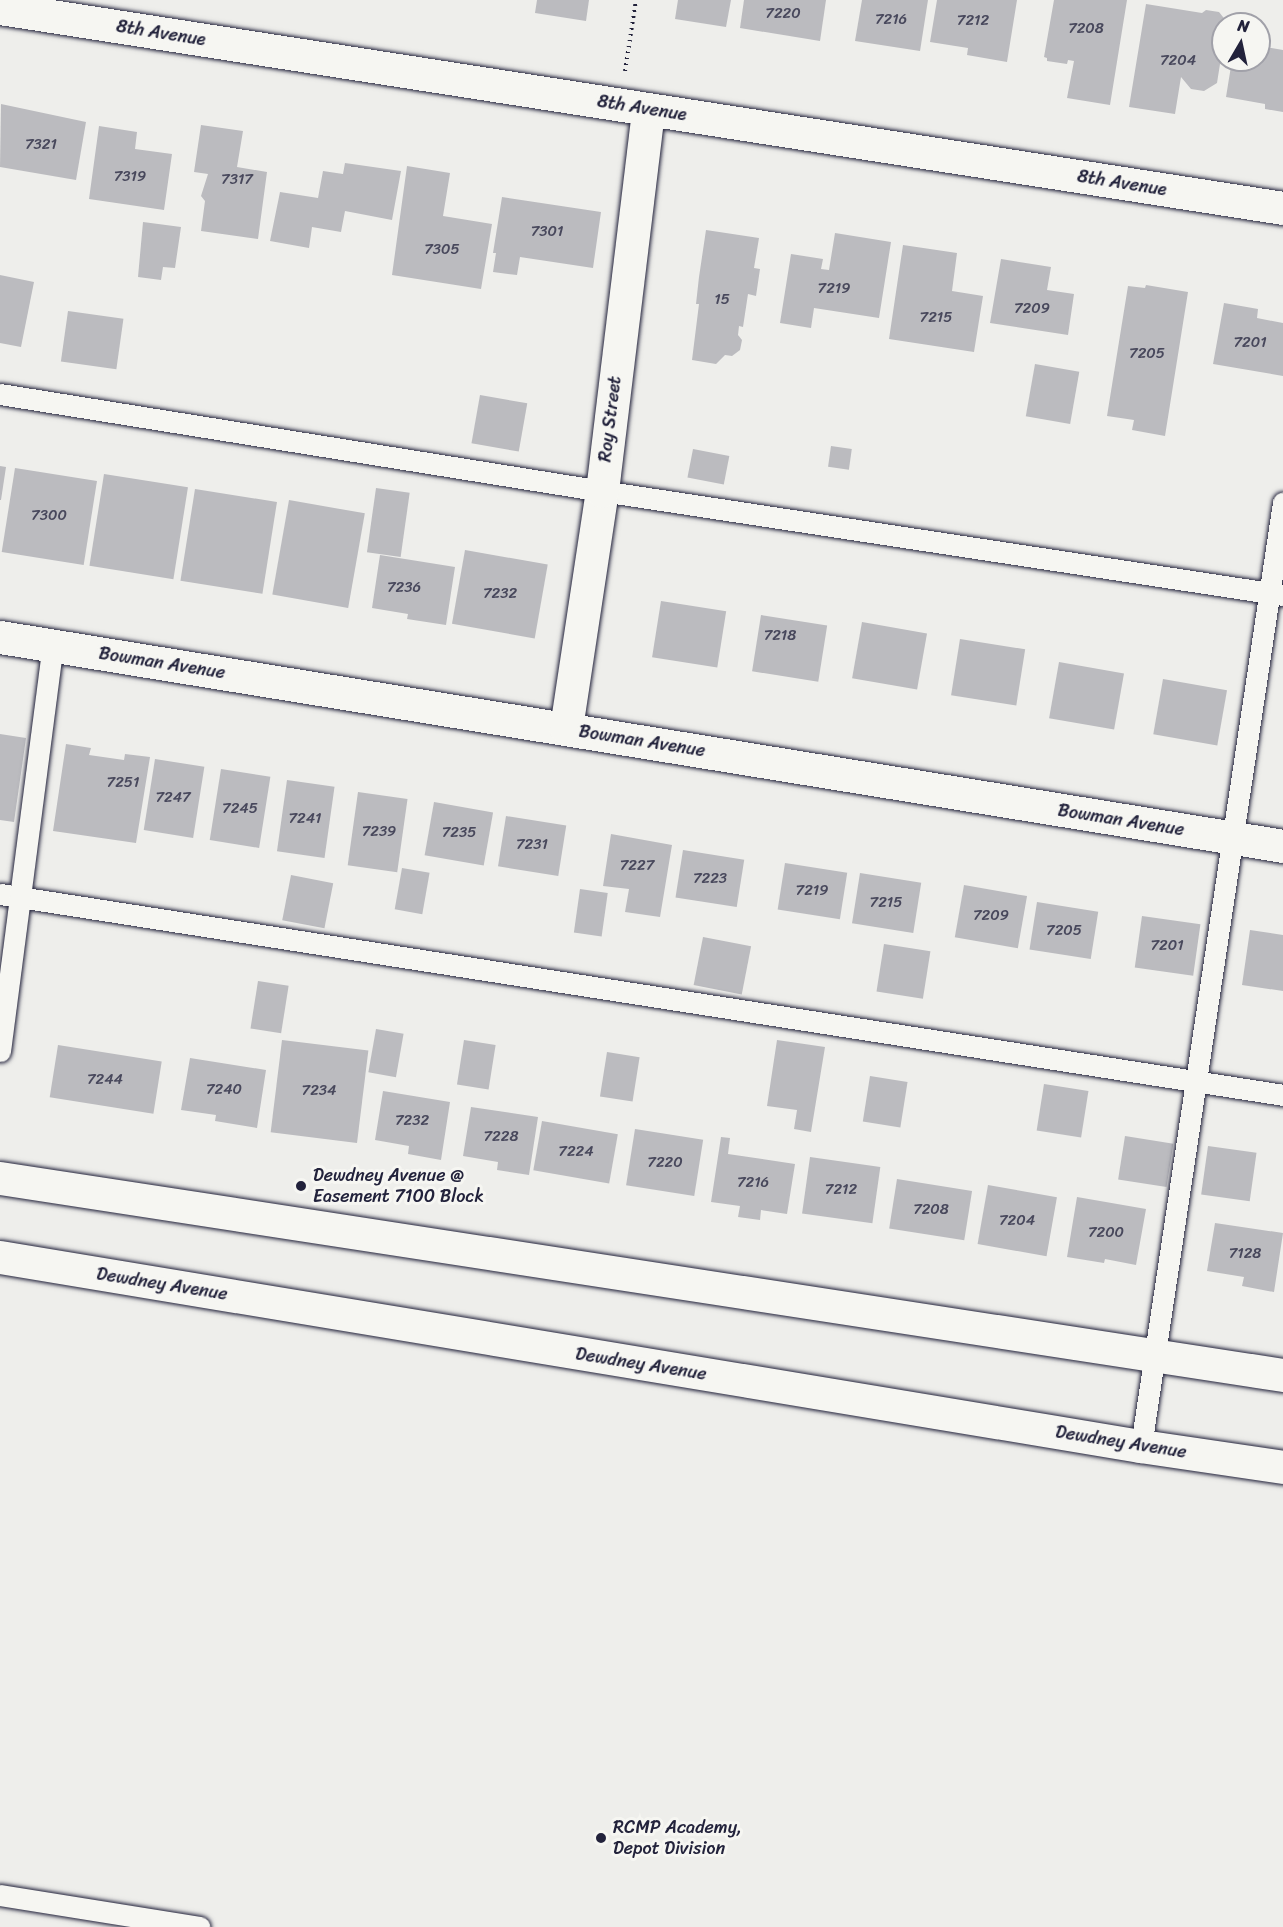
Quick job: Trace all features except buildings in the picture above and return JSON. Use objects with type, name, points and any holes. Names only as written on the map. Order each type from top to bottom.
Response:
[{"type":"street","name":"8th Avenue","points":[[0,8],[1283,208]]},
{"type":"street","name":"Roy Street","points":[[566,729],[602,491],[634,107]]},
{"type":"street","name":"Bowman Avenue","points":[[0,637],[1283,846]]},
{"type":"street","points":[[0,1178],[1283,1375]]},
{"type":"street","name":"Dewdney Avenue","points":[[0,1257],[1141,1446],[1283,1467]]},
{"type":"lane","points":[[0,394],[602,491],[1275,594]]},
{"type":"lane","points":[[1141,1446],[1232,838],[1275,594],[1283,503]]},
{"type":"lane","points":[[0,1051],[9,895],[53,645]]},
{"type":"lane","points":[[9,895],[1283,1095]]},
{"type":"lane","points":[[0,1895],[199,1927]]},
{"type":"path","points":[[634,107],[636,0]]},
{"type":"place","name":"Dewdney Avenue @ Easement 7100 Block","points":[[301,1186]]},
{"type":"place","name":"RCMP Academy, Depot Division","points":[[601,1838]]}]
